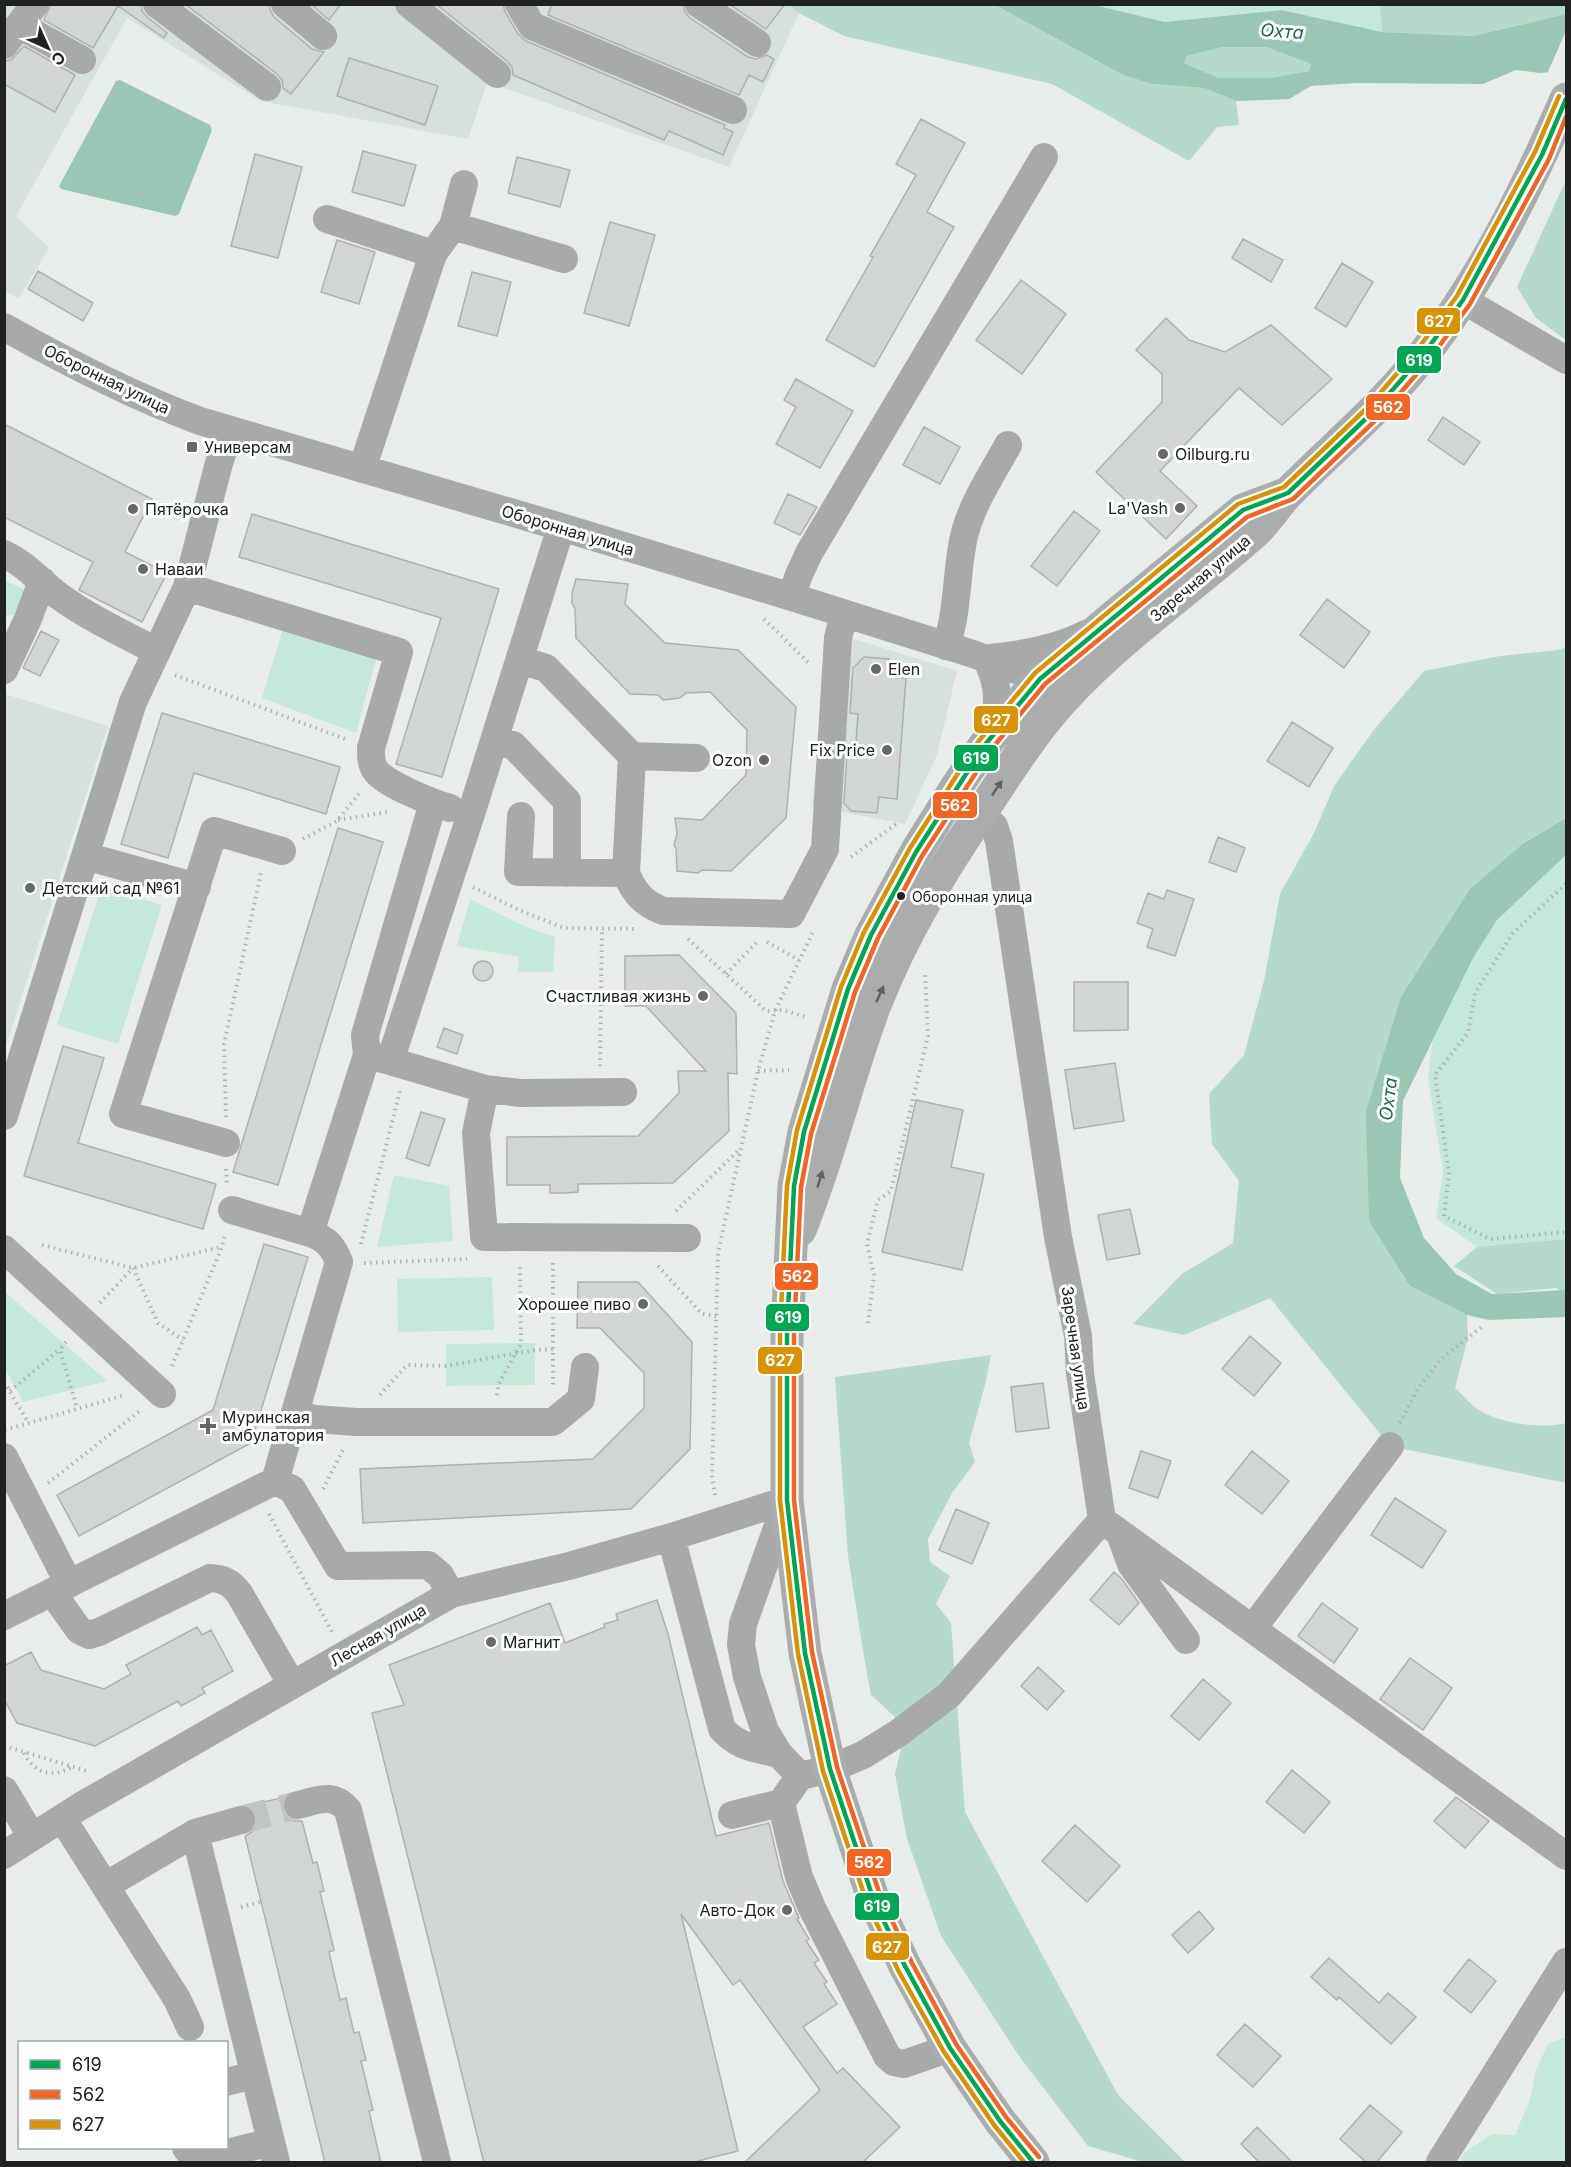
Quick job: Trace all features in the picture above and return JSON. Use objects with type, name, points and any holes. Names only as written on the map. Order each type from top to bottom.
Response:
[{"type":"main road","name":"Заречная улица","points":[[1023,2160],[1000,2121],[950,2048],[905,1966],[815,1772],[805,1653],[787,1500],[787,1331],[794,1186],[804,1132],[848,989],[871,935],[916,852],[957,786],[990,740],[1040,679],[1120,628],[1258,529],[1288,493],[1375,410],[1423,355],[1463,300],[1542,155],[1566,99]]},
{"type":"main road","points":[[791,1253],[817,1188],[857,1053],[877,1000],[921,905],[1026,745],[1084,679],[1120,628]]},
{"type":"street","points":[[158,4],[267,87]]},
{"type":"street","points":[[285,4],[323,36]]},
{"type":"street","points":[[409,4],[497,74]]},
{"type":"street","points":[[519,4],[532,26],[733,110]]},
{"type":"street","points":[[699,4],[757,43]]},
{"type":"street","points":[[20,25],[82,60]]},
{"type":"street","points":[[792,597],[809,553],[1044,157]]},
{"type":"street","points":[[362,469],[433,254],[453,226],[464,184]]},
{"type":"street","points":[[327,219],[433,254]]},
{"type":"street","points":[[453,226],[564,259]]},
{"type":"street","points":[[1463,300],[1566,360]]},
{"type":"street","name":"Оборонная улица","points":[[4,327],[68,363],[149,402],[230,430],[792,597],[986,658],[1040,679]]},
{"type":"street","points":[[4,1116],[133,702],[187,587],[219,463],[230,430]]},
{"type":"street","points":[[946,646],[953,625],[963,540],[979,498],[1008,445]]},
{"type":"street","points":[[310,1233],[471,814],[561,527]]},
{"type":"street","points":[[4,554],[18,560],[57,595],[153,658]]},
{"type":"street","points":[[4,670],[28,619],[42,581]]},
{"type":"street","points":[[187,587],[399,652],[374,760],[388,781],[433,803],[471,814]]},
{"type":"street","points":[[632,756],[626,873],[632,890],[646,904],[663,911],[791,914],[825,849],[838,638],[844,614]]},
{"type":"street","points":[[990,740],[998,706],[994,675],[986,658],[1027,654],[1120,628]]},
{"type":"street","points":[[520,660],[546,668],[632,756],[696,758]]},
{"type":"street","points":[[1026,745],[1042,698],[1040,679]]},
{"type":"street","points":[[494,741],[513,745],[567,801],[567,873]]},
{"type":"street","points":[[433,803],[365,1035],[379,1058],[485,1089],[521,1093],[611,1092]]},
{"type":"street","points":[[521,816],[518,873],[626,873]]},
{"type":"street","name":"Заречная улица","points":[[979,816],[994,826],[999,841],[1058,1237],[1078,1336],[1080,1373],[1111,1527],[1131,1564],[1186,1640]]},
{"type":"street","points":[[226,1143],[123,1114],[214,831],[274,849]]},
{"type":"street","points":[[85,856],[197,888]]},
{"type":"street","points":[[485,1089],[476,1133],[484,1237],[687,1238]]},
{"type":"street","points":[[232,1210],[324,1238],[334,1250],[339,1262],[295,1414],[265,1485]]},
{"type":"street","points":[[4,1250],[158,1390]]},
{"type":"street","points":[[295,1414],[315,1419],[356,1422],[553,1422],[581,1399],[585,1367]]},
{"type":"street","points":[[1253,1628],[1390,1446]]},
{"type":"street","points":[[4,1457],[27,1501],[60,1588],[79,1630],[89,1635],[99,1632],[210,1578],[220,1579],[231,1582],[239,1593],[292,1685]]},
{"type":"street","points":[[4,1616],[265,1485],[292,1490],[338,1566],[428,1565],[440,1575],[451,1594]]},
{"type":"street","points":[[779,1754],[765,1731],[747,1677],[741,1645],[743,1624],[787,1500]]},
{"type":"street","name":"Лесная улица","points":[[4,1855],[62,1818],[451,1594],[568,1566],[671,1537],[787,1500]]},
{"type":"street","points":[[732,1815],[781,1803],[815,1772],[863,1755],[949,1695],[1111,1527],[1566,1856]]},
{"type":"street","points":[[671,1537],[722,1729],[731,1739],[740,1744],[779,1754],[815,1772]]},
{"type":"street","points":[[4,1790],[32,1837]]},
{"type":"street","points":[[298,1805],[328,1798],[340,1800],[348,1810],[437,2163]]},
{"type":"street","points":[[781,1803],[799,1876],[812,1908],[887,2056],[894,2062],[904,2064],[950,2048]]},
{"type":"street","points":[[62,1818],[177,1999],[190,2027]]},
{"type":"street","points":[[105,1886],[195,1833],[241,1820]]},
{"type":"street","points":[[187,2149],[193,2157],[203,2159],[273,2152],[195,1833]]},
{"type":"street","points":[[1440,2163],[1566,1962]]},
{"type":"street","points":[[228,2082],[254,2075]]},
{"type":"path","points":[[758,612],[835,689]]},
{"type":"path","points":[[27,1501],[158,1390],[183,1340],[222,1247],[232,1210],[226,1179],[224,1044],[274,849],[337,820],[374,760],[153,658]]},
{"type":"path","points":[[847,866],[852,856],[904,819]]},
{"type":"path","points":[[1566,884],[1514,933],[1475,993],[1468,1033],[1435,1075],[1449,1174],[1444,1216],[1490,1239],[1566,1232]]},
{"type":"path","points":[[719,1522],[712,1477],[718,1253],[758,1071],[775,1011],[815,928]]},
{"type":"path","points":[[602,929],[611,1092]]},
{"type":"path","points":[[686,937],[766,1011],[783,1010],[806,1017]]},
{"type":"path","points":[[726,974],[760,938]]},
{"type":"path","points":[[868,1323],[874,1275],[867,1244],[878,1200],[891,1191],[922,1069],[928,1036],[925,971]]},
{"type":"path","points":[[758,1071],[789,1070]]},
{"type":"path","points":[[649,1237],[740,1149]]},
{"type":"path","points":[[36,1244],[133,1268],[222,1247]]},
{"type":"path","points":[[553,1257],[553,1422]]},
{"type":"path","points":[[497,1422],[498,1386],[521,1344],[520,1258]]},
{"type":"path","points":[[10,1391],[60,1349],[133,1268]]},
{"type":"path","points":[[133,1268],[158,1323],[183,1340]]},
{"type":"path","points":[[520,1305],[553,1305]]},
{"type":"path","points":[[1390,1446],[1412,1399],[1441,1359],[1484,1325]]},
{"type":"path","points":[[60,1349],[77,1408]]},
{"type":"path","points":[[4,1382],[28,1422]]},
{"type":"path","points":[[4,1430],[77,1408],[158,1390]]},
{"type":"path","points":[[265,1485],[334,1636]]},
{"type":"path","points":[[4,1746],[90,1772]]},
{"type":"path","points":[[24,1752],[29,1763],[38,1771],[50,1774],[62,1773],[73,1767]]},
{"type":"shaded area","points":[[788,4],[799,13],[729,167],[487,82],[468,139],[261,101],[127,18],[16,216],[49,248],[19,298],[4,291],[4,5]]},
{"type":"shaded area","points":[[788,5],[995,5],[1123,75],[1152,84],[1204,88],[1236,101],[1239,125],[1217,127],[1189,161],[1052,84],[844,36]]},
{"type":"shaded area","points":[[1094,5],[1380,5],[1382,32],[1281,10],[1165,22]]},
{"type":"shaded area","points":[[1380,5],[1566,5],[1566,14],[1473,36],[1382,32]]},
{"type":"shaded area","points":[[1222,47],[1266,47],[1311,64],[1309,71],[1270,78],[1219,78],[1184,63],[1185,56]]},
{"type":"shaded area","points":[[1566,180],[1566,340],[1536,318],[1517,287]]},
{"type":"shaded area","points":[[4,580],[25,590],[19,615],[5,615]]},
{"type":"shaded area","points":[[283,628],[377,656],[356,733],[262,698]]},
{"type":"shaded area","points":[[832,632],[957,671],[937,755],[905,824],[812,806]]},
{"type":"shaded area","points":[[1566,647],[1566,818],[1524,843],[1366,1112],[1410,1286],[1467,1315],[1468,1337],[1455,1388],[1472,1405],[1493,1417],[1546,1426],[1566,1423],[1566,1483],[1390,1446],[1270,1298],[1184,1335],[1133,1324],[1182,1274],[1233,1243],[1239,1181],[1212,1144],[1209,1094],[1244,1055],[1264,981],[1280,894],[1315,831],[1334,786],[1373,731],[1424,671],[1500,656],[1558,650]]},
{"type":"shaded area","name":"Детский сад №61","points":[[4,694],[108,726],[5,1049]]},
{"type":"shaded area","points":[[1566,855],[1566,1239],[1477,1247],[1436,1218],[1443,1172],[1428,1078],[1433,1040],[1473,958],[1497,920]]},
{"type":"shaded area","points":[[102,886],[162,905],[118,1044],[57,1025]]},
{"type":"shaded area","points":[[470,899],[524,926],[555,937],[553,972],[518,972],[519,957],[457,946]]},
{"type":"shaded area","points":[[394,1175],[449,1186],[453,1241],[377,1247]]},
{"type":"shaded area","points":[[1566,1239],[1566,1299],[1557,1288],[1497,1294],[1454,1266],[1477,1247]]},
{"type":"shaded area","points":[[492,1277],[494,1330],[398,1332],[397,1279]]},
{"type":"shaded area","points":[[5,1292],[107,1381],[23,1402],[5,1368]]},
{"type":"shaded area","points":[[535,1343],[535,1385],[446,1386],[446,1344]]},
{"type":"shaded area","points":[[991,1355],[969,1443],[975,1462],[952,1493],[928,1539],[930,1562],[950,1576],[936,1604],[951,1623],[965,1812],[1118,2095],[1185,2162],[1143,2162],[1088,2146],[1019,2056],[941,1936],[907,1839],[895,1774],[906,1727],[871,1695],[848,1556],[835,1377]]},
{"type":"shaded area","points":[[1566,2037],[1566,2162],[1459,2162],[1464,2153],[1492,2134],[1515,2135],[1530,2100],[1536,2070],[1548,2044]]},
{"type":"water","name":"Охта","points":[[995,5],[1094,5],[1165,22],[1281,10],[1382,32],[1473,36],[1566,14],[1566,71],[1540,73],[1516,70],[1483,84],[1356,83],[1311,86],[1289,99],[1236,101],[1204,88],[1152,84],[1123,75]],"holes":[[[1222,47],[1266,47],[1311,64],[1309,71],[1270,78],[1219,78],[1184,63],[1186,56]]]},
{"type":"water","points":[[120,80],[210,125],[212,130],[179,214],[175,216],[61,189],[59,186],[116,81]]},
{"type":"water","name":"Охта","points":[[1566,818],[1566,855],[1497,920],[1473,958],[1403,1101],[1400,1178],[1424,1238],[1456,1274],[1492,1294],[1566,1290],[1566,1317],[1489,1320],[1467,1315],[1410,1286],[1369,1221],[1366,1111],[1401,997],[1470,889],[1524,843]]},
{"type":"pier","points":[[1566,31],[1566,74],[1546,76]]},
{"type":"building","points":[[51,4],[141,4],[142,11],[147,17],[167,33],[164,38],[118,6],[93,48],[44,20]]},
{"type":"building","points":[[185,4],[269,4],[274,17],[312,49],[324,52],[291,94],[283,88],[282,80],[277,74]]},
{"type":"building","points":[[311,4],[341,4],[329,20]]},
{"type":"building","points":[[436,4],[503,4],[518,34],[526,41],[725,125],[724,128],[733,132],[723,155],[669,131],[664,140],[513,75],[512,67],[507,61]]},
{"type":"building","points":[[552,4],[683,4],[690,18],[748,57],[756,59],[767,55],[774,59],[763,82],[749,75],[739,95],[548,15]]},
{"type":"building","points":[[729,4],[785,4],[766,29]]},
{"type":"building","points":[[24,46],[75,75],[55,112],[4,84],[4,61],[11,60]]},
{"type":"building","points":[[349,58],[438,86],[425,125],[337,96]]},
{"type":"building","points":[[921,119],[965,143],[927,212],[954,227],[874,367],[826,340],[916,175],[896,164]]},
{"type":"building","points":[[363,151],[416,165],[404,206],[352,192]]},
{"type":"building","points":[[255,154],[302,167],[278,258],[231,246]]},
{"type":"building","points":[[517,157],[570,170],[560,207],[508,193]]},
{"type":"building","points":[[610,222],[655,235],[629,326],[584,313]]},
{"type":"building","points":[[1243,239],[1283,260],[1271,282],[1232,258]]},
{"type":"building","points":[[337,240],[375,252],[359,304],[321,292]]},
{"type":"building","points":[[1342,263],[1373,282],[1346,327],[1315,308]]},
{"type":"building","points":[[38,271],[93,303],[83,321],[28,289]]},
{"type":"building","points":[[472,272],[511,282],[497,336],[458,326]]},
{"type":"building","points":[[1021,280],[1066,314],[1022,374],[976,340]]},
{"type":"building","points":[[1166,318],[1189,340],[1225,352],[1271,325],[1332,379],[1282,425],[1239,388],[1160,471],[1197,506],[1166,539],[1096,472],[1162,402],[1162,374],[1136,350]]},
{"type":"building","points":[[796,379],[853,411],[820,468],[776,444],[796,407],[784,400]]},
{"type":"building","points":[[1443,417],[1480,442],[1464,465],[1428,440]]},
{"type":"building","points":[[4,424],[152,499],[125,552],[167,573],[142,622],[79,590],[93,562],[4,517]]},
{"type":"building","points":[[924,427],[960,447],[940,484],[903,465]]},
{"type":"building","points":[[788,494],[817,507],[800,535],[774,523]]},
{"type":"building","points":[[1074,511],[1100,531],[1057,586],[1031,566]]},
{"type":"building","points":[[252,514],[499,589],[442,777],[396,764],[441,618],[239,557]]},
{"type":"building","points":[[576,579],[628,584],[625,604],[665,643],[738,650],[796,707],[786,818],[731,871],[702,870],[698,873],[677,871],[674,845],[677,834],[675,818],[702,820],[746,775],[747,730],[710,692],[686,693],[680,698],[663,700],[658,695],[630,694],[576,638],[572,593]]},
{"type":"building","points":[[1327,599],[1370,632],[1344,668],[1300,635]]},
{"type":"building","points":[[41,631],[59,640],[40,676],[23,668]]},
{"type":"building","points":[[864,657],[889,659],[888,677],[906,678],[897,799],[879,797],[877,813],[851,811],[844,803],[847,754],[855,755],[858,714],[850,713],[853,668]]},
{"type":"building","points":[[162,713],[340,767],[326,814],[194,773],[168,858],[121,844]]},
{"type":"building","points":[[1292,722],[1333,748],[1309,787],[1267,761]]},
{"type":"building","points":[[338,828],[383,842],[278,1185],[233,1172]]},
{"type":"building","points":[[1218,837],[1245,848],[1236,872],[1209,862]]},
{"type":"building","points":[[1167,890],[1194,899],[1175,956],[1147,947],[1153,929],[1137,923],[1148,893],[1164,899]]},
{"type":"building","points":[[679,955],[736,1013],[737,1074],[728,1073],[729,1131],[673,1183],[578,1184],[578,1192],[565,1193],[550,1193],[550,1185],[507,1185],[507,1137],[638,1136],[679,1093],[678,1071],[706,1071],[646,1006],[625,1006],[625,956]]},
{"type":"building","points":[[479,961],[487,961],[493,967],[493,975],[487,981],[479,981],[473,975],[473,967]]},
{"type":"building","points":[[1074,982],[1128,982],[1128,1030],[1074,1031]]},
{"type":"building","points":[[444,1028],[463,1035],[457,1054],[437,1047]]},
{"type":"building","points":[[63,1046],[104,1058],[78,1143],[216,1184],[203,1229],[24,1176]]},
{"type":"building","points":[[1115,1063],[1124,1121],[1074,1129],[1065,1070]]},
{"type":"building","points":[[916,1100],[963,1110],[951,1167],[984,1174],[962,1270],[882,1252]]},
{"type":"building","points":[[421,1112],[445,1119],[429,1166],[406,1158]]},
{"type":"building","points":[[1130,1209],[1140,1254],[1107,1260],[1098,1215]]},
{"type":"building","points":[[264,1244],[308,1257],[251,1443],[79,1536],[57,1495],[213,1410]]},
{"type":"building","points":[[578,1282],[638,1282],[692,1342],[690,1449],[631,1509],[363,1523],[360,1469],[593,1459],[644,1408],[644,1373],[600,1328],[577,1328]]},
{"type":"building","points":[[1250,1336],[1281,1363],[1254,1396],[1222,1369]]},
{"type":"building","points":[[1043,1383],[1049,1428],[1016,1432],[1011,1387]]},
{"type":"building","points":[[1141,1451],[1171,1461],[1158,1498],[1129,1488]]},
{"type":"building","points":[[1252,1451],[1289,1481],[1262,1514],[1225,1485]]},
{"type":"building","points":[[1395,1498],[1446,1531],[1422,1568],[1371,1535]]},
{"type":"building","points":[[956,1509],[989,1523],[972,1564],[939,1550]]},
{"type":"building","points":[[1114,1572],[1139,1603],[1119,1625],[1090,1600]]},
{"type":"building","points":[[657,1600],[668,1634],[716,1836],[769,1823],[783,1881],[799,1918],[797,1919],[809,1939],[806,1941],[819,1960],[814,1963],[827,1982],[824,1984],[837,2004],[803,2027],[837,2073],[843,2068],[900,2127],[862,2163],[744,2163],[820,2090],[740,1980],[733,1985],[681,1914],[738,2151],[690,2163],[484,2163],[372,1713],[404,1705],[389,1665],[550,1603],[565,1643],[605,1627],[604,1624],[618,1620],[616,1614]]},
{"type":"building","points":[[1322,1603],[1358,1629],[1334,1663],[1298,1636]]},
{"type":"building","points":[[197,1627],[202,1635],[211,1630],[233,1671],[202,1688],[205,1693],[181,1706],[178,1701],[95,1746],[17,1723],[4,1699],[4,1666],[31,1652],[41,1670],[104,1689],[131,1674],[126,1665]]},
{"type":"building","points":[[1410,1658],[1452,1688],[1423,1730],[1380,1699]]},
{"type":"building","points":[[1038,1667],[1064,1691],[1047,1710],[1021,1686]]},
{"type":"building","points":[[1203,1679],[1231,1703],[1199,1740],[1171,1716]]},
{"type":"building","points":[[1292,1770],[1330,1802],[1304,1833],[1266,1802]]},
{"type":"building","points":[[284,1797],[282,1810],[293,1821],[302,1821],[313,1863],[317,1862],[324,1891],[320,1892],[334,1950],[329,1952],[340,2000],[346,1998],[354,2033],[359,2032],[366,2060],[361,2061],[373,2110],[369,2111],[381,2163],[325,2163],[245,1836],[252,1832],[257,1823],[257,1815],[248,1806]]},
{"type":"building","points":[[1456,1797],[1489,1821],[1465,1848],[1434,1821]]},
{"type":"building","points":[[1075,1825],[1120,1866],[1087,1902],[1042,1861]]},
{"type":"building","points":[[1199,1911],[1214,1929],[1188,1953],[1172,1935]]},
{"type":"building","points":[[1329,1958],[1379,2003],[1388,1993],[1416,2017],[1391,2044],[1339,1997],[1337,2000],[1311,1977]]},
{"type":"building","points":[[1469,1959],[1496,1981],[1471,2013],[1444,1991]]},
{"type":"building","points":[[1245,2024],[1281,2056],[1253,2087],[1217,2055]]},
{"type":"building","points":[[1370,2105],[1402,2132],[1376,2163],[1367,2163],[1340,2139]]},
{"type":"building","points":[[1257,2127],[1293,2163],[1260,2163],[1241,2144]]},
{"type":"tunnel","points":[[241,1820],[298,1805]]},
{"type":"transit line","name":"627","points":[[1024,2162],[994,2125],[944,2052],[898,1970],[866,1900],[823,1771],[798,1654],[780,1500],[780,1331],[787,1186],[797,1130],[841,987],[864,932],[910,848],[978,742],[1035,673],[1238,504],[1284,487],[1370,405],[1417,350],[1457,296],[1535,152],[1559,96]]},
{"type":"transit line","name":"619","points":[[1033,2162],[1000,2121],[950,2048],[905,1966],[873,1898],[830,1769],[805,1653],[787,1500],[787,1331],[794,1186],[804,1132],[848,989],[871,935],[916,852],[984,746],[1040,679],[1243,510],[1288,493],[1375,410],[1423,355],[1463,300],[1542,155],[1566,99]]},
{"type":"transit line","name":"562","points":[[1039,2157],[1006,2117],[956,2044],[912,1963],[880,1895],[837,1767],[812,1652],[794,1500],[794,1331],[801,1187],[811,1134],[855,992],[878,938],[922,856],[990,751],[1045,684],[1247,517],[1293,499],[1381,415],[1429,360],[1470,304],[1549,159],[1566,117]]},
{"type":"place","name":"Универсам","points":[[192,447]]},
{"type":"place","name":"Oilburg.ru","points":[[1163,454]]},
{"type":"place","name":"La'Vash","points":[[1180,508]]},
{"type":"place","name":"Пятёрочка","points":[[133,509]]},
{"type":"place","name":"Наваи","points":[[143,569]]},
{"type":"place","name":"Elen","points":[[876,669]]},
{"type":"place","name":"Fix Price","points":[[887,750]]},
{"type":"place","name":"Ozon","points":[[764,760]]},
{"type":"place","name":"Детский сад №61","points":[[30,888]]},
{"type":"place","name":"Оборонная улица","points":[[901,896]]},
{"type":"place","name":"Счастливая жизнь","points":[[703,996]]},
{"type":"place","name":"Хорошее пиво","points":[[643,1304]]},
{"type":"place","name":"Муринская амбулатория","points":[[208,1426]]},
{"type":"place","name":"Магнит","points":[[491,1642]]},
{"type":"place","name":"Авто-Док","points":[[787,1910]]}]
